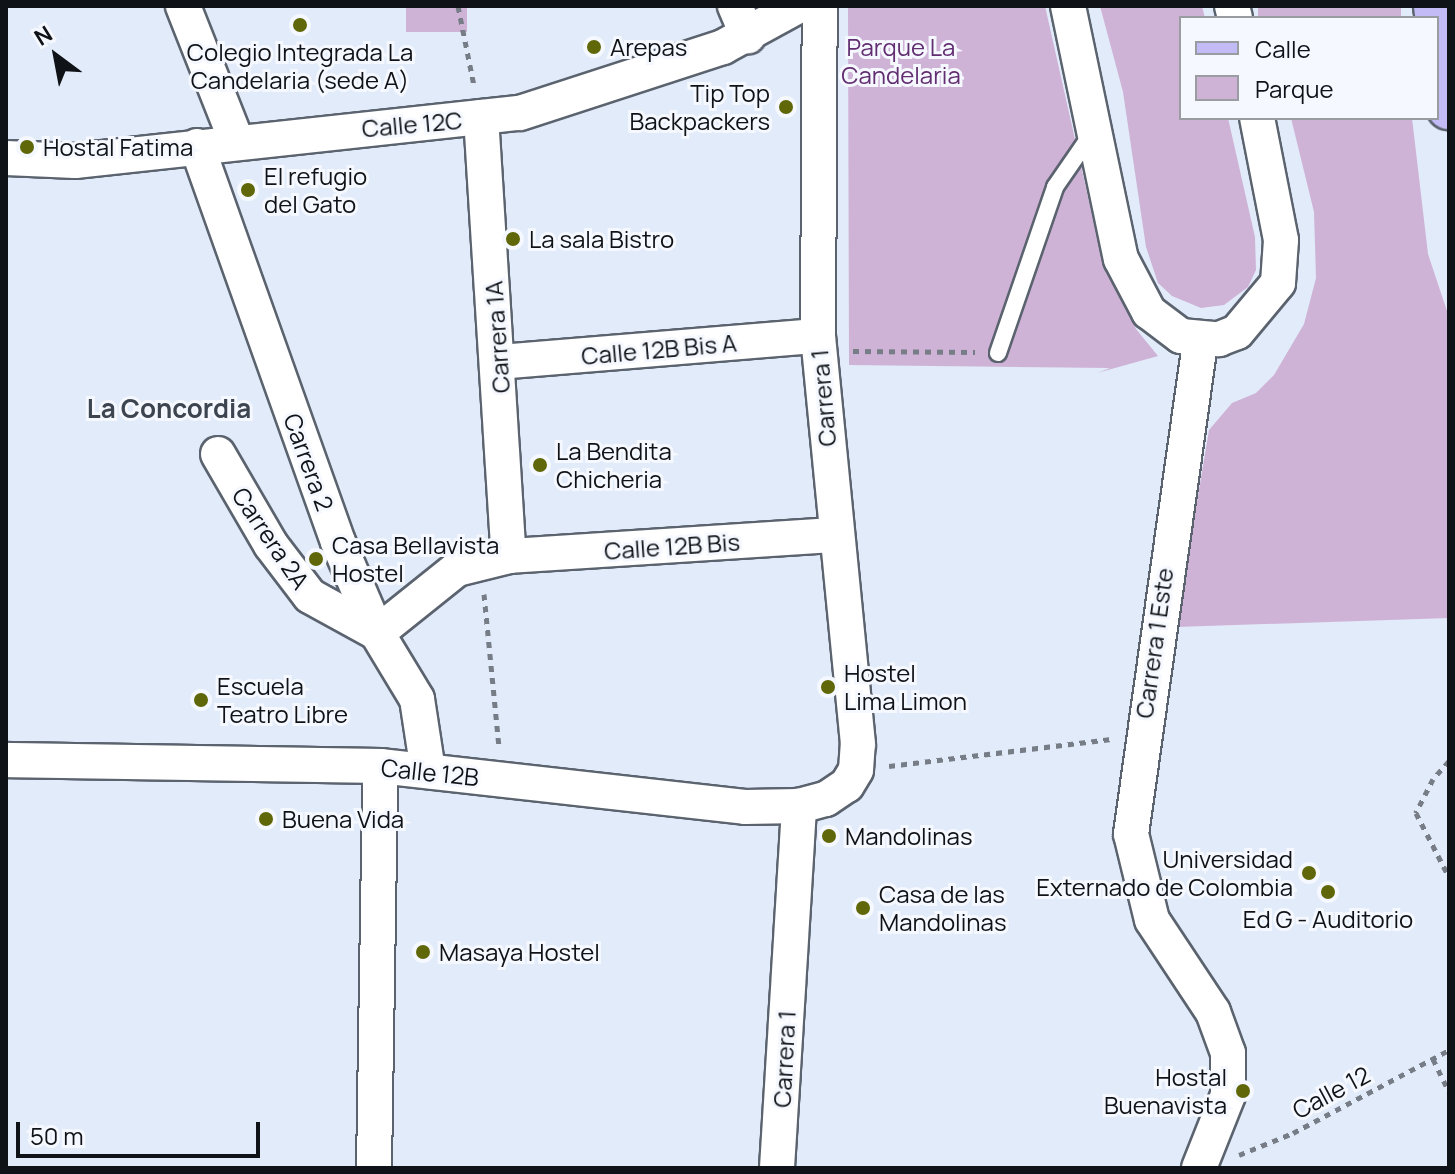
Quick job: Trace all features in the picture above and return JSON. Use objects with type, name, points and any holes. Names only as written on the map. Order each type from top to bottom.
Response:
[{"type":"main road","points":[[1439,29],[1449,107]]},
{"type":"street","points":[[183,6],[236,140]]},
{"type":"street","name":"Calle 12C","points":[[6,158],[75,161],[236,140],[481,117],[542,107],[741,21],[798,6]]},
{"type":"street","name":"Carrera 1","points":[[820,6],[819,343],[835,535],[858,744],[851,778]]},
{"type":"street","points":[[1068,6],[1121,259],[1137,295],[1164,326],[1200,340],[1237,332],[1267,302],[1278,283],[1281,240],[1257,120]]},
{"type":"street","name":"Carrera 1A","points":[[481,117],[499,362],[495,560]]},
{"type":"street","name":"Carrera 2","points":[[197,146],[338,542],[377,633],[417,699],[428,771]]},
{"type":"street","name":"Carrera 1 Este","points":[[1199,1168],[1228,1095],[1228,1053],[1213,1012],[1152,920],[1140,883],[1131,813],[1200,340]]},
{"type":"street","name":"Calle 12B Bis A","points":[[499,362],[819,343]]},
{"type":"street","name":"Carrera 2A","points":[[218,454],[271,545],[310,596],[377,633]]},
{"type":"street","name":"Calle 12B Bis","points":[[377,633],[457,569],[495,560],[835,535]]},
{"type":"street","name":"Calle 12B","points":[[6,760],[380,766],[730,806],[799,806],[826,799],[851,778]]},
{"type":"street","points":[[374,1168],[380,766]]},
{"type":"street","name":"Carrera 1","points":[[777,1168],[799,806]]},
{"type":"lane","points":[[998,353],[1055,187],[1070,158],[1094,131]]},
{"type":"path","points":[[458,6],[481,117]]},
{"type":"path","points":[[819,343],[998,353]]},
{"type":"path","points":[[495,560],[502,780]]},
{"type":"path","points":[[851,778],[1141,736]]},
{"type":"path","points":[[1449,761],[1433,779],[1416,813],[1449,877]]},
{"type":"path","name":"Calle 12","points":[[1245,1153],[1449,1050]]},
{"type":"path","points":[[1433,1059],[1449,1092]]},
{"type":"green space","points":[[406,6],[467,6],[467,32],[406,32]]},
{"type":"green space","name":"Parque La Candelaria","points":[[848,6],[1045,6],[1102,259],[1136,329],[1158,356],[1097,373],[1110,368],[849,365]]},
{"type":"green space","points":[[1100,6],[1202,6],[1204,16],[1179,16],[1179,120],[1228,120],[1255,237],[1256,270],[1248,287],[1224,305],[1201,308],[1172,296],[1158,283],[1146,247],[1123,92]]},
{"type":"green space","points":[[1258,6],[1401,6],[1401,16],[1258,16]]},
{"type":"green space","points":[[1291,120],[1412,120],[1428,254],[1449,317],[1449,618],[1176,627],[1209,430],[1232,403],[1256,393],[1274,375],[1304,324],[1316,278],[1314,212]]},
{"type":"place","name":"Colegio Integrada La Candelaria (sede A)","points":[[300,25]]},
{"type":"place","name":"Arepas","points":[[594,47]]},
{"type":"place","name":"Tip Top Backpackers","points":[[786,107]]},
{"type":"place","name":"Hostal Fatima","points":[[27,147]]},
{"type":"place","name":"El refugio del Gato","points":[[248,190]]},
{"type":"place","name":"La sala Bistro","points":[[513,239]]},
{"type":"place","name":"La Bendita Chicheria","points":[[540,465]]},
{"type":"place","name":"Casa Bellavista Hostel","points":[[316,559]]},
{"type":"place","name":"Hostel Lima Limon","points":[[828,687]]},
{"type":"place","name":"Escuela Teatro Libre","points":[[201,700]]},
{"type":"place","name":"Buena Vida","points":[[266,819]]},
{"type":"place","name":"Mandolinas","points":[[829,836]]},
{"type":"place","name":"Universidad Externado de Colombia","points":[[1309,873]]},
{"type":"place","name":"Ed G - Auditorio","points":[[1328,892]]},
{"type":"place","name":"Casa de las Mandolinas","points":[[863,908]]},
{"type":"place","name":"Masaya Hostel","points":[[423,952]]},
{"type":"place","name":"Hostal Buenavista","points":[[1243,1091]]},
{"type":"district","name":"La Concordia","points":[[169,409]]}]
